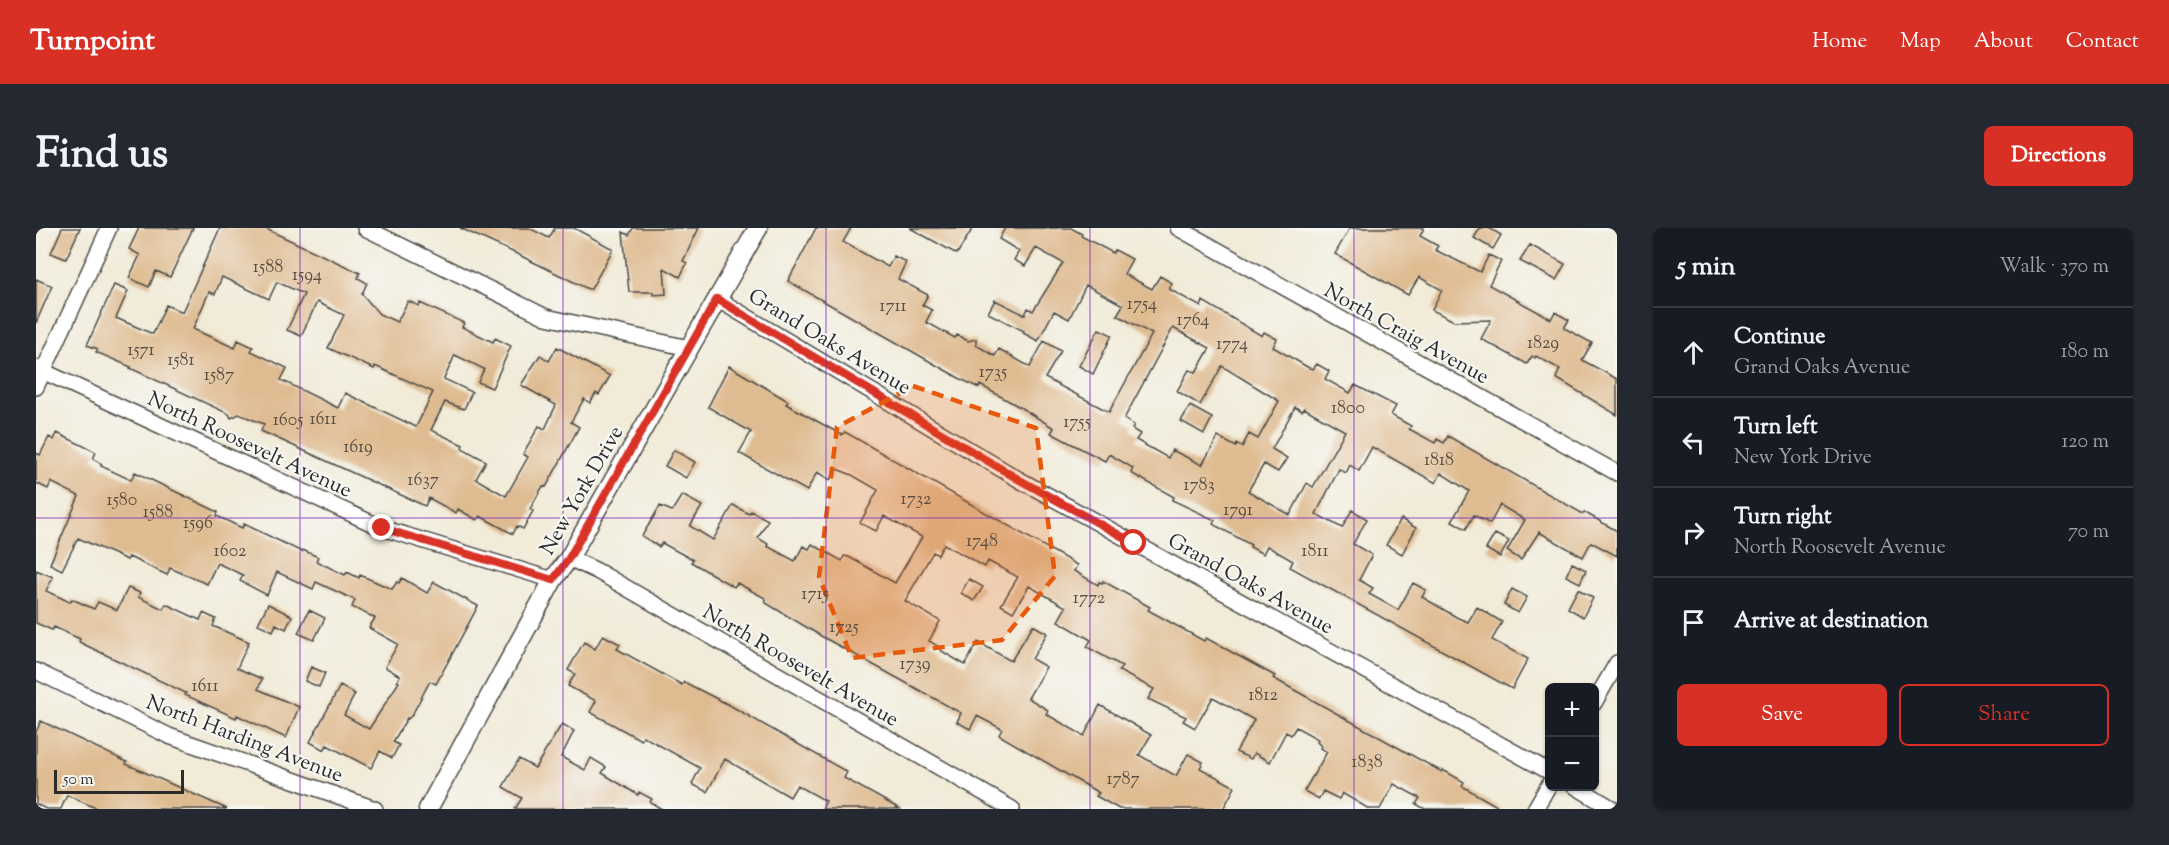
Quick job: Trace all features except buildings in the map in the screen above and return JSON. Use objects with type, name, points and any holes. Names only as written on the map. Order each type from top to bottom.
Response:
[{"type":"street","points":[[36,387],[39,370],[109,228]]},
{"type":"street","points":[[365,228],[546,317],[689,348]]},
{"type":"street","name":"New York Drive","points":[[428,809],[553,580],[569,558],[758,228]]},
{"type":"street","name":"North Craig Avenue","points":[[1178,228],[1617,474]]},
{"type":"street","name":"Grand Oaks Avenue","points":[[717,299],[1018,479],[1545,769]]},
{"type":"street","name":"North Roosevelt Avenue","points":[[39,370],[382,528],[553,580]]},
{"type":"street","name":"North Roosevelt Avenue","points":[[569,558],[1012,809]]},
{"type":"street","points":[[1599,694],[1617,663]]},
{"type":"street","name":"North Harding Avenue","points":[[36,671],[169,736],[375,809]]},
{"type":"street","points":[[1535,809],[1545,791]]},
{"type":"street","points":[[1583,791],[1613,809]]},
{"type":"highlighted area","points":[[913,386],[1036,428],[1055,576],[1002,640],[852,658],[819,577],[837,427]]},
{"type":"route","points":[[382,528],[553,580],[569,558],[717,299],[1018,479],[1134,543]]}]
